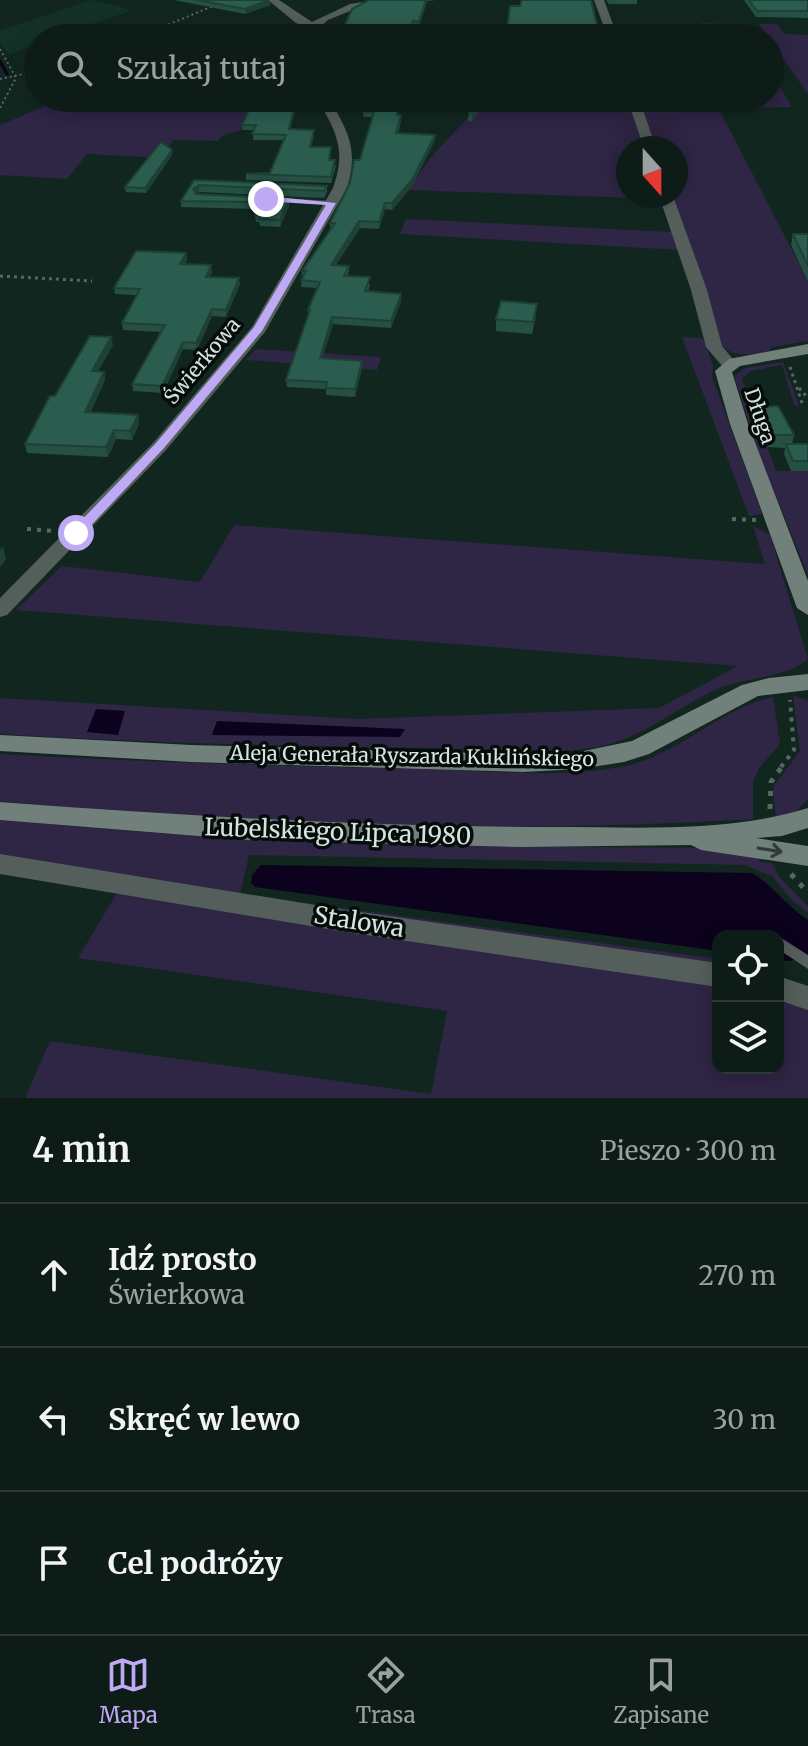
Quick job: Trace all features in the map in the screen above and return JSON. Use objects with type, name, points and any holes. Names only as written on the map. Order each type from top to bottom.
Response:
[{"type":"street","points":[[273,0],[308,24]]},
{"type":"street","points":[[313,24],[372,0]]},
{"type":"street","points":[[599,0],[608,24]]},
{"type":"street","name":"Świerkowa","points":[[0,610],[160,446],[259,329],[332,193],[349,154],[344,136],[331,112]]},
{"type":"street","points":[[638,112],[646,136]]},
{"type":"street","name":"Długa","points":[[670,208],[699,290],[714,347],[729,364],[723,371],[724,378],[739,424],[808,608]]},
{"type":"street","points":[[729,364],[808,349]]},
{"type":"street","name":"Aleja Generała Ryszarda Kuklińskiego","points":[[0,743],[228,754],[539,761],[602,758],[628,753],[662,739],[731,698],[752,690],[798,682]]},
{"type":"street","name":"Lubelskiego Lipca 1980","points":[[0,811],[303,833],[776,839],[808,856]]},
{"type":"street","name":"Lubelskiego Lipca 1980","points":[[776,839],[808,818]]},
{"type":"street","name":"Stalowa","points":[[0,864],[346,921],[712,974]]},
{"type":"street","points":[[784,990],[808,998]]},
{"type":"lane","points":[[266,199],[332,193]]},
{"type":"lane","points":[[784,946],[808,963]]},
{"type":"path","points":[[170,24],[218,4]]},
{"type":"path","points":[[0,49],[16,72],[15,87],[0,108]]},
{"type":"path","points":[[0,79],[24,74]]},
{"type":"path","points":[[0,276],[92,281]]},
{"type":"path","points":[[783,354],[808,398]]},
{"type":"path","points":[[799,387],[803,406]]},
{"type":"path","points":[[798,682],[794,750],[771,777],[767,790],[776,839],[788,870],[808,893]]},
{"type":"shaded area","points":[[91,0],[132,10],[93,24],[24,24],[24,49],[9,54],[0,43],[0,31]]},
{"type":"shaded area","points":[[784,34],[808,35],[808,94],[784,60]]},
{"type":"shaded area","points":[[784,94],[792,107],[784,107]]},
{"type":"shaded area","points":[[31,112],[252,112],[243,130],[223,135],[218,141],[173,140],[162,158],[87,154],[67,179],[0,175],[0,125]]},
{"type":"shaded area","points":[[473,112],[633,112],[641,136],[616,136],[616,197],[407,190],[433,155]]},
{"type":"shaded area","points":[[643,112],[720,112],[808,283],[808,341],[749,354],[730,351],[719,343],[675,208],[688,208],[688,136],[651,136]]},
{"type":"shaded area","points":[[406,219],[673,232],[679,250],[400,234]]},
{"type":"shaded area","points":[[682,337],[703,338],[713,366],[712,376],[762,514],[749,516]]},
{"type":"shaded area","points":[[256,349],[381,357],[377,370],[246,360]]},
{"type":"shaded area","points":[[783,362],[799,406],[794,405],[782,365],[751,371],[742,379],[776,471],[808,471],[808,575],[759,454],[734,376],[745,368]]},
{"type":"shaded area","points":[[234,525],[765,564],[753,526],[770,535],[808,659],[780,673],[722,687],[634,735],[582,749],[515,752],[0,734],[0,698],[357,719],[659,708],[738,666],[16,610],[62,566],[200,582]]},
{"type":"shaded area","points":[[793,695],[808,701],[808,799],[793,814],[776,820],[773,787],[800,751]]},
{"type":"shaded area","points":[[773,697],[780,744],[759,768],[753,782],[753,819],[565,826],[376,825],[94,810],[0,801],[0,754],[520,773],[595,771],[641,762],[734,712]]},
{"type":"shaded area","points":[[96,709],[125,711],[118,735],[87,732]]},
{"type":"shaded area","points":[[217,721],[405,729],[400,737],[212,735]]},
{"type":"shaded area","points":[[0,819],[268,839],[715,848],[757,855],[760,862],[772,863],[780,878],[808,906],[808,913],[791,899],[773,877],[745,865],[249,855],[240,894],[712,958],[712,965],[236,897],[0,856]]},
{"type":"shaded area","points":[[261,865],[752,873],[808,920],[808,956],[784,960],[784,930],[712,930],[712,950],[255,887],[251,883],[252,875]]},
{"type":"shaded area","points":[[117,893],[712,985],[712,1074],[784,1074],[784,1003],[808,1009],[808,1098],[25,1098],[50,1041],[431,1094],[447,1011],[78,958]]},
{"type":"building","points":[[197,0],[269,0],[245,9]]},
{"type":"building","points":[[369,0],[426,0],[419,22],[413,21],[412,24],[345,24],[352,9]]},
{"type":"building","points":[[522,0],[591,0],[597,24],[508,24],[510,6],[520,6]]},
{"type":"building","points":[[749,0],[808,0],[808,11],[757,11]]},
{"type":"building","points":[[248,112],[293,112],[289,129],[314,130],[310,147],[331,147],[329,160],[335,160],[331,177],[246,174],[270,173],[286,135],[252,134],[256,125],[242,125]]},
{"type":"building","points":[[374,112],[398,112],[397,115],[401,115],[396,133],[435,135],[412,180],[392,203],[385,203],[379,222],[359,221],[331,265],[349,266],[344,276],[370,277],[365,291],[401,294],[391,321],[332,317],[320,358],[362,361],[355,389],[326,388],[327,382],[286,380],[320,282],[301,280],[306,271],[302,271],[335,223],[330,223],[350,183],[354,160],[360,160]]},
{"type":"building","points":[[161,142],[172,150],[145,188],[125,187]]},
{"type":"building","points":[[194,180],[327,186],[324,191],[199,185],[193,189],[196,194],[289,199],[280,220],[259,219],[261,216],[255,215],[260,202],[181,201]]},
{"type":"building","points":[[793,234],[808,234],[808,266]]},
{"type":"building","points":[[136,251],[186,253],[180,264],[211,265],[206,277],[239,278],[226,310],[212,309],[196,343],[183,342],[162,386],[132,384],[165,325],[122,323],[140,289],[114,288]]},
{"type":"building","points":[[501,301],[537,304],[533,322],[496,319]]},
{"type":"building","points":[[90,336],[111,337],[92,371],[104,372],[85,412],[138,415],[130,431],[114,430],[106,447],[25,444],[50,396],[55,396]]},
{"type":"building","points":[[778,406],[794,435],[770,435],[758,407]]},
{"type":"building","points":[[786,444],[808,444],[808,461],[793,461]]},
{"type":"waterway","points":[[0,61],[7,74]]},
{"type":"route","points":[[76,533],[160,446],[259,329],[332,203],[266,199]]}]
